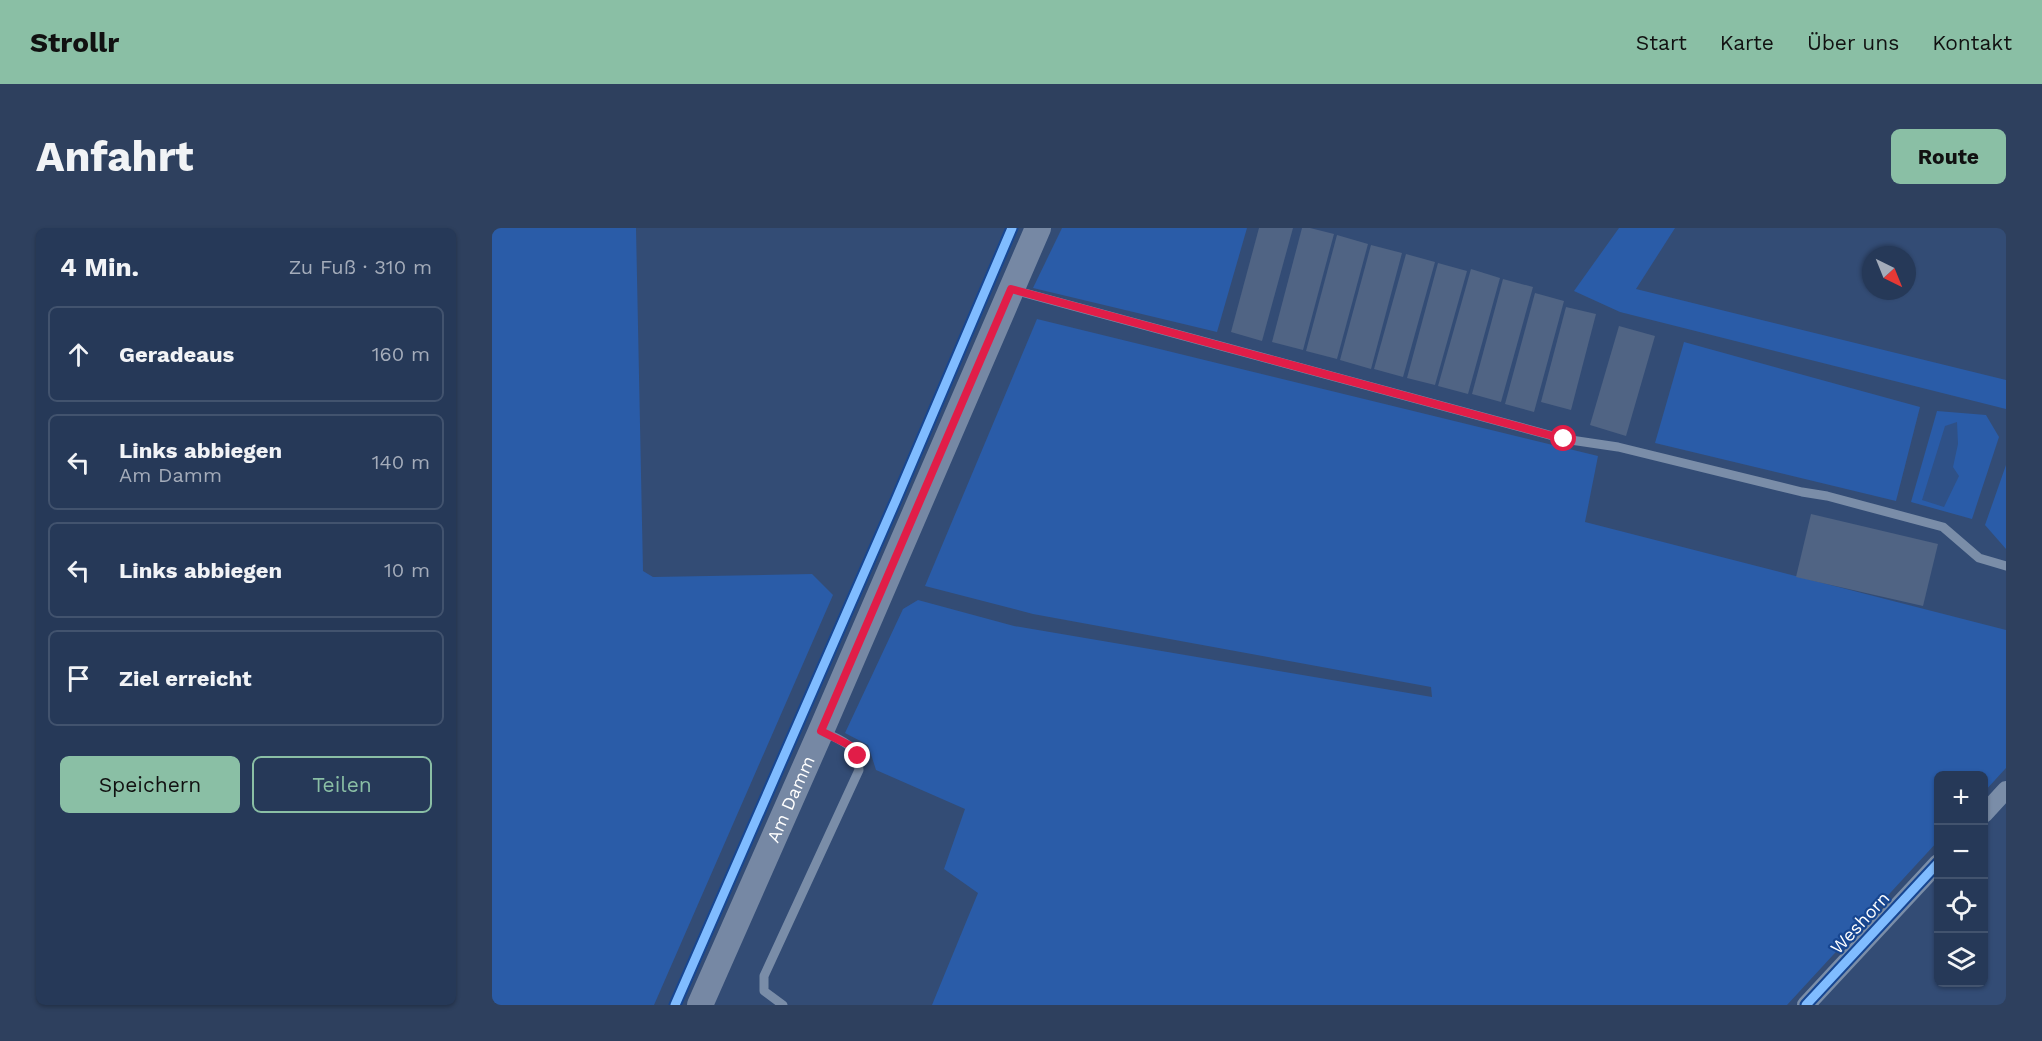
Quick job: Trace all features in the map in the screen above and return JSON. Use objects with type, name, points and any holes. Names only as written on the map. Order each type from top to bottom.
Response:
[{"type":"main road","name":"Am Damm","points":[[700,1005],[1038,228]]},
{"type":"street","points":[[1988,809],[2006,790]]},
{"type":"street","name":"Weshorn","points":[[1806,1005],[1934,867]]},
{"type":"lane","points":[[1011,289],[1564,439],[1618,447],[1802,492],[1827,496],[1943,527],[1979,558],[2006,566]]},
{"type":"lane","points":[[783,1005],[764,992],[764,976],[859,770],[858,756],[851,746],[821,731]]},
{"type":"shaded area","points":[[492,228],[636,228],[643,571],[653,577],[812,574],[833,595],[654,1005],[492,1005]]},
{"type":"shaded area","points":[[1062,228],[1247,228],[1217,332],[1033,288]]},
{"type":"shaded area","points":[[1619,228],[1675,228],[1636,289],[2006,380],[2006,409],[1620,312],[1574,291]]},
{"type":"shaded area","points":[[1037,319],[1598,456],[1585,522],[2006,630],[2006,768],[1988,788],[1988,771],[1934,771],[1934,845],[1787,1005],[932,1005],[978,893],[944,869],[965,809],[876,770],[868,745],[845,733],[903,609],[918,600],[1014,626],[1432,697],[1431,687],[1033,614],[925,586]]},
{"type":"shaded area","points":[[1684,342],[1920,407],[1896,501],[1655,443]]},
{"type":"shaded area","points":[[1937,411],[1986,415],[1999,437],[1972,519],[1911,502]]},
{"type":"shaded area","points":[[1957,422],[1958,444],[1953,467],[1959,476],[1944,507],[1922,500],[1945,426]]},
{"type":"shaded area","points":[[2006,465],[2006,549],[1985,525]]},
{"type":"building","points":[[1259,228],[1293,228],[1262,341],[1231,332]]},
{"type":"building","points":[[1302,228],[1334,234],[1303,350],[1272,342]]},
{"type":"building","points":[[1337,235],[1368,244],[1337,359],[1306,351]]},
{"type":"building","points":[[1371,245],[1402,253],[1371,369],[1340,360]]},
{"type":"building","points":[[1406,254],[1435,262],[1403,377],[1374,369]]},
{"type":"building","points":[[1438,263],[1467,271],[1435,385],[1407,378]]},
{"type":"building","points":[[1471,269],[1500,278],[1468,394],[1438,386]]},
{"type":"building","points":[[1503,279],[1533,287],[1501,402],[1472,394]]},
{"type":"building","points":[[1535,293],[1564,301],[1534,412],[1505,404]]},
{"type":"building","points":[[1566,307],[1596,314],[1571,410],[1541,402]]},
{"type":"building","points":[[1619,326],[1655,336],[1626,436],[1590,425]]},
{"type":"building","points":[[1811,514],[1938,544],[1923,606],[1796,577]]},
{"type":"cycle path","points":[[675,1005],[896,500],[1012,228]]},
{"type":"cycle path","points":[[1806,1005],[1934,867]]},
{"type":"route","points":[[858,756],[851,746],[821,731],[1011,289],[1564,439]]}]
